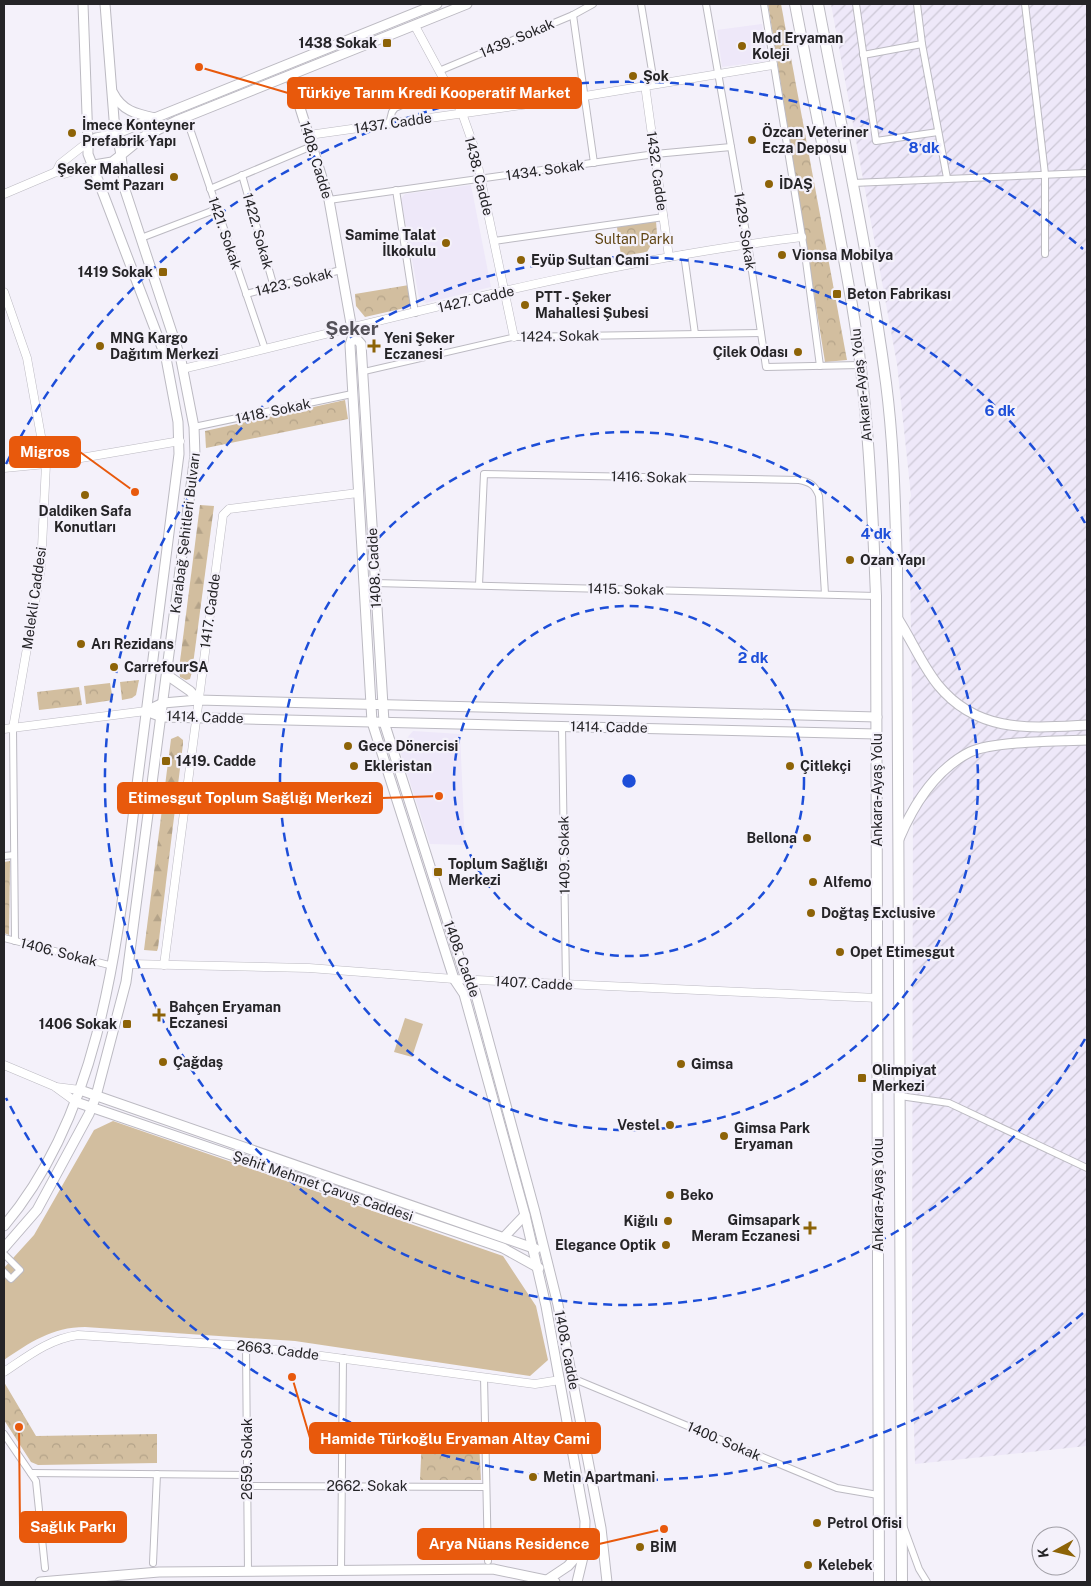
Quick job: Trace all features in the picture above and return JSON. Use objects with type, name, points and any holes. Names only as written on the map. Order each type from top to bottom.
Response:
[{"type":"highway","name":"Ankara-Ayaş Yolu","points":[[795,4],[852,306],[860,365],[872,493],[876,596],[877,717],[879,1582]]},
{"type":"highway","name":"Ankara-Ayaş Yolu","points":[[818,4],[853,183],[886,385],[894,483],[898,620],[902,1582]]},
{"type":"main road","name":"Karabağ Şehitleri Bulvarı","points":[[4,1226],[27,1198],[76,1102],[113,966],[180,441],[166,358],[88,154],[83,4]]},
{"type":"main road","name":"Karabağ Şehitleri Bulvarı","points":[[4,1248],[37,1210],[92,1107],[130,964],[195,455],[194,428],[183,369],[125,190],[120,143],[115,134],[105,4]]},
{"type":"main road","points":[[88,142],[156,118],[437,4]]},
{"type":"main road","points":[[94,166],[112,162],[143,137],[186,117],[467,4]]},
{"type":"main road","points":[[410,15],[415,26]]},
{"type":"main road","name":"1408. Cadde","points":[[290,76],[329,200],[352,332],[350,345],[352,394],[372,722],[454,979],[464,994],[525,1215],[560,1380],[584,1510],[584,1548],[578,1582]]},
{"type":"main road","points":[[110,86],[119,103],[132,113],[156,118]]},
{"type":"main road","name":"1408. Cadde","points":[[352,332],[361,344],[384,722],[466,979],[475,991],[551,1275],[601,1528],[607,1582]]},
{"type":"main road","points":[[898,620],[939,686],[971,713],[993,722],[1016,727],[1087,726]]},
{"type":"main road","points":[[167,675],[190,691],[198,700]]},
{"type":"main road","name":"1414. Cadde","points":[[146,712],[163,702],[198,700],[877,717]]},
{"type":"main road","name":"1414. Cadde","points":[[146,712],[162,717],[877,734]]},
{"type":"main road","points":[[899,839],[910,815],[925,792],[947,769],[970,752],[1001,745],[1087,740]]},
{"type":"main road","name":"Şehit Mehmet Çavuş Caddesi","points":[[80,1090],[504,1236],[545,1253]]},
{"type":"main road","name":"Şehit Mehmet Çavuş Caddesi","points":[[76,1102],[504,1248],[551,1275]]},
{"type":"main road","points":[[504,1236],[525,1215]]},
{"type":"main road","points":[[560,1380],[572,1378]]},
{"type":"main road","points":[[40,1582],[159,1572],[492,1569],[551,1581],[584,1548]]},
{"type":"street","name":"1439. Sokak","points":[[439,71],[573,15],[593,4]]},
{"type":"street","points":[[641,4],[654,83]]},
{"type":"street","name":"1429. Sokak","points":[[706,4],[748,244],[766,368],[860,365]]},
{"type":"street","points":[[764,4],[802,237],[820,366]]},
{"type":"street","points":[[856,4],[876,141],[938,132]]},
{"type":"street","points":[[917,4],[922,44],[947,178]]},
{"type":"street","points":[[1026,4],[1045,174],[1045,254]]},
{"type":"street","points":[[573,15],[594,163]]},
{"type":"street","name":"1438. Cadde","points":[[415,26],[462,113],[474,147],[514,337]]},
{"type":"street","points":[[863,55],[922,44]]},
{"type":"street","name":"1437. Cadde","points":[[309,135],[584,96],[773,65]]},
{"type":"street","points":[[389,124],[390,117],[395,108],[447,85]]},
{"type":"street","name":"1432. Cadde","points":[[645,85],[669,257]]},
{"type":"street","name":"1421. Sokak","points":[[186,117],[265,349]]},
{"type":"street","points":[[56,172],[60,164],[88,142]]},
{"type":"street","points":[[210,188],[312,146]]},
{"type":"street","name":"1434. Sokak","points":[[329,200],[655,154],[731,147]]},
{"type":"street","points":[[4,194],[56,172],[64,174],[94,166]]},
{"type":"street","points":[[853,183],[1087,173]]},
{"type":"street","name":"1422. Sokak","points":[[242,175],[274,287]]},
{"type":"street","points":[[396,190],[415,313]]},
{"type":"street","points":[[141,238],[217,209]]},
{"type":"street","points":[[494,241],[664,217]]},
{"type":"street","name":"1427. Cadde","points":[[183,369],[265,349],[352,332],[415,313],[503,292],[684,254],[802,237]]},
{"type":"street","points":[[684,254],[695,334]]},
{"type":"street","name":"1423. Sokak","points":[[246,294],[341,270]]},
{"type":"street","name":"Melekli Caddesi","points":[[4,292],[27,358],[46,464],[41,568],[13,728]]},
{"type":"street","name":"1424. Sokak","points":[[362,372],[514,337],[761,332]]},
{"type":"street","name":"1418. Sokak","points":[[194,428],[352,394]]},
{"type":"street","points":[[4,468],[46,464],[180,441]]},
{"type":"street","name":"1416. Sokak","points":[[480,585],[484,474],[799,480],[808,482],[815,487],[819,496],[825,594]]},
{"type":"street","name":"1417. Cadde","points":[[164,965],[198,700],[225,511],[358,493]]},
{"type":"street","name":"1415. Sokak","points":[[375,583],[876,596]]},
{"type":"street","points":[[4,729],[146,712]]},
{"type":"street","name":"1409. Sokak","points":[[562,726],[566,984]]},
{"type":"street","points":[[13,728],[15,941]]},
{"type":"street","points":[[4,856],[14,855]]},
{"type":"street","name":"1406. Sokak","points":[[4,938],[113,966]]},
{"type":"street","name":"1407. Cadde","points":[[130,964],[309,968],[454,979],[878,998]]},
{"type":"street","points":[[4,1065],[54,1086],[76,1102]]},
{"type":"street","points":[[54,1086],[80,1090]]},
{"type":"street","points":[[900,1096],[949,1103],[1087,1168]]},
{"type":"street","points":[[4,1254],[20,1270],[11,1279],[4,1272]]},
{"type":"street","name":"2663. Cadde","points":[[4,1372],[48,1344],[61,1338],[78,1335],[246,1346],[535,1384],[560,1380]]},
{"type":"street","name":"2659. Sokak","points":[[246,1346],[248,1572]]},
{"type":"street","points":[[341,1571],[343,1358]]},
{"type":"street","points":[[484,1377],[488,1561]]},
{"type":"street","name":"1400. Sokak","points":[[572,1378],[837,1488],[878,1495]]},
{"type":"street","points":[[4,1434],[36,1481],[45,1568]]},
{"type":"street","points":[[31,1473],[247,1475]]},
{"type":"street","points":[[153,1563],[157,1474]]},
{"type":"street","name":"2662. Sokak","points":[[247,1486],[486,1487]]},
{"type":"street","points":[[902,1523],[919,1569],[927,1582]]},
{"type":"shaded area","points":[[831,4],[1087,4],[1087,1446],[915,1464],[912,1356],[913,763],[909,502],[911,496],[897,364]]},
{"type":"shaded area","name":"Mod Eryaman Koleji","points":[[762,24],[767,61],[722,67],[717,30]]},
{"type":"shaded area","name":"Samime Talat İlkokulu","points":[[471,185],[491,287],[426,303],[419,298],[401,199],[405,194]]},
{"type":"shaded area","points":[[413,731],[460,734],[465,845],[430,844],[399,748]]},
{"type":"green space","points":[[768,4],[781,4],[847,360],[825,362]]},
{"type":"green space","name":"Sultan Parkı","points":[[656,221],[657,234],[647,252],[621,256],[617,227]]},
{"type":"green space","points":[[409,285],[411,303],[409,307],[365,317],[356,306],[355,294]]},
{"type":"green space","points":[[345,400],[348,419],[206,448],[205,431]]},
{"type":"green space","points":[[200,505],[214,506],[192,672],[190,679],[186,680],[180,677],[179,669]]},
{"type":"green space","points":[[139,680],[136,695],[122,700],[120,682]]},
{"type":"green space","points":[[110,683],[113,700],[86,704],[84,686]]},
{"type":"green space","points":[[79,687],[82,705],[39,710],[37,692]]},
{"type":"green space","points":[[178,736],[183,740],[183,744],[158,948],[157,951],[144,950],[171,739]]},
{"type":"green space","points":[[10,861],[9,935],[4,933],[4,862]]},
{"type":"green space","points":[[405,1018],[423,1024],[412,1057],[394,1052]]},
{"type":"green space","points":[[113,1121],[503,1256],[536,1306],[548,1360],[530,1376],[295,1341],[85,1327],[62,1330],[41,1337],[4,1360],[4,1268],[34,1235],[94,1130]]},
{"type":"green space","points":[[4,1382],[36,1436],[157,1434],[157,1463],[38,1465],[31,1462],[4,1420]]},
{"type":"green space","points":[[422,1437],[479,1442],[481,1480],[420,1480]]},
{"type":"place","name":"1438 Sokak","points":[[387,43]]},
{"type":"place","name":"Mod Eryaman Koleji","points":[[742,46]]},
{"type":"place","name":"Türkiye Tarım Kredi Kooperatif Market","points":[[199,67]]},
{"type":"place","name":"Şok","points":[[633,76]]},
{"type":"place","name":"İmece Konteyner Prefabrik Yapı","points":[[72,133]]},
{"type":"place","name":"Özcan Veteriner Ecza Deposu","points":[[752,140]]},
{"type":"place","name":"Şeker Mahallesi Semt Pazarı","points":[[174,177]]},
{"type":"place","name":"İDAŞ","points":[[769,184]]},
{"type":"place","name":"Samime Talat İlkokulu","points":[[446,243]]},
{"type":"place","name":"Vionsa Mobilya","points":[[782,255]]},
{"type":"place","name":"Eyüp Sultan Cami","points":[[521,260]]},
{"type":"place","name":"1419 Sokak","points":[[163,272]]},
{"type":"place","name":"Beton Fabrikası","points":[[837,294]]},
{"type":"place","name":"PTT - Şeker Mahallesi Şubesi","points":[[525,305]]},
{"type":"place","name":"MNG Kargo Dağıtım Merkezi","points":[[100,346]]},
{"type":"place","name":"Yeni Şeker Eczanesi","points":[[374,346]]},
{"type":"place","name":"Çilek Odası","points":[[798,352]]},
{"type":"place","name":"Migros","points":[[135,492]]},
{"type":"place","name":"Daldiken Safa Konutları","points":[[85,495]]},
{"type":"place","name":"Ozan Yapı","points":[[850,560]]},
{"type":"place","name":"Arı Rezidans","points":[[81,644]]},
{"type":"place","name":"CarrefourSA","points":[[114,667]]},
{"type":"place","name":"Gece Dönercisi","points":[[348,746]]},
{"type":"place","name":"1419. Cadde","points":[[166,761]]},
{"type":"place","name":"Ekleristan","points":[[354,766]]},
{"type":"place","name":"Çitlekçi","points":[[790,766]]},
{"type":"place","name":"Etimesgut Toplum Sağlığı Merkezi","points":[[439,796]]},
{"type":"place","name":"Bellona","points":[[807,838]]},
{"type":"place","name":"Toplum Sağlığı Merkezi","points":[[438,872]]},
{"type":"place","name":"Alfemo","points":[[813,882]]},
{"type":"place","name":"Doğtaş Exclusive","points":[[811,913]]},
{"type":"place","name":"Opet Etimesgut","points":[[840,952]]},
{"type":"place","name":"Bahçen Eryaman Eczanesi","points":[[159,1015]]},
{"type":"place","name":"1406 Sokak","points":[[127,1024]]},
{"type":"place","name":"Çağdaş","points":[[163,1062]]},
{"type":"place","name":"Gimsa","points":[[681,1064]]},
{"type":"place","name":"Olimpiyat Merkezi","points":[[862,1078]]},
{"type":"place","name":"Vestel","points":[[670,1125]]},
{"type":"place","name":"Gimsa Park Eryaman","points":[[724,1136]]},
{"type":"place","name":"Beko","points":[[670,1195]]},
{"type":"place","name":"Kiğılı","points":[[668,1221]]},
{"type":"place","name":"Gimsapark Meram Eczanesi","points":[[810,1228]]},
{"type":"place","name":"Elegance Optik","points":[[666,1245]]},
{"type":"place","name":"Hamide Türkoğlu Eryaman Altay Cami","points":[[292,1377]]},
{"type":"place","name":"Sağlık Parkı","points":[[19,1427]]},
{"type":"place","name":"Metin Apartmani","points":[[533,1477]]},
{"type":"place","name":"Petrol Ofisi","points":[[817,1523]]},
{"type":"place","name":"Arya Nüans Residence","points":[[664,1529]]},
{"type":"place","name":"BİM","points":[[640,1547]]},
{"type":"place","name":"Kelebek","points":[[808,1565]]},
{"type":"district","name":"Şeker","points":[[352,328]]}]
